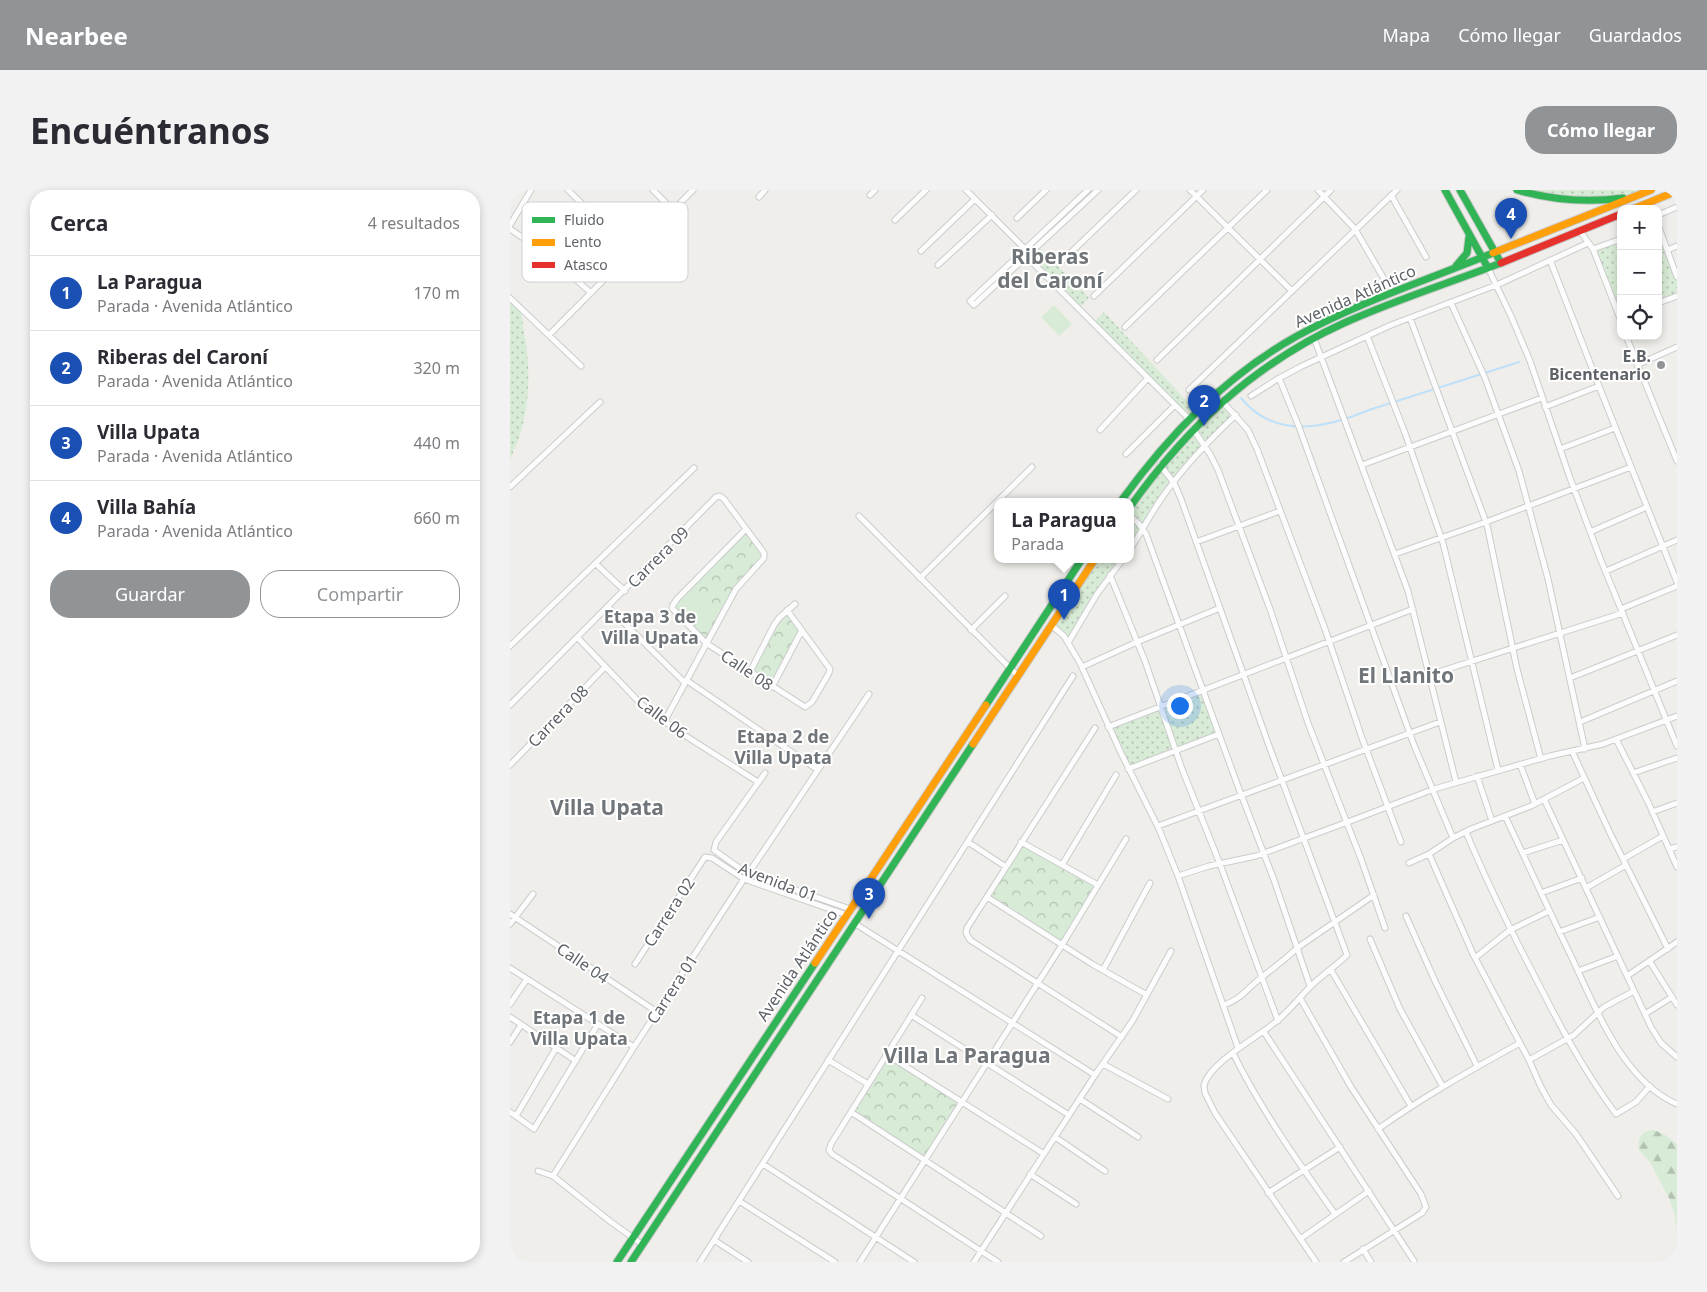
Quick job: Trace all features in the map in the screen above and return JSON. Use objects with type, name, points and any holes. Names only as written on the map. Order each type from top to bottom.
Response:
[{"type":"street","points":[[524,202],[531,190]]},
{"type":"street","points":[[568,190],[580,202]]},
{"type":"street","points":[[653,190],[665,202]]},
{"type":"street","points":[[681,202],[693,190]]},
{"type":"street","points":[[759,197],[765,190]]},
{"type":"street","points":[[870,195],[875,190]]},
{"type":"street","points":[[895,220],[926,190]]},
{"type":"street","points":[[966,190],[992,215],[1025,253],[1188,418]]},
{"type":"street","points":[[1017,218],[1046,190]]},
{"type":"street","points":[[1088,190],[1025,253],[974,305],[970,301],[1025,253],[1098,190]]},
{"type":"street","points":[[1061,262],[1136,190]]},
{"type":"street","points":[[1190,190],[1292,291]]},
{"type":"street","points":[[1094,296],[1203,190]]},
{"type":"street","points":[[1125,327],[1268,190]]},
{"type":"street","points":[[1318,190],[1356,229],[1384,279]]},
{"type":"street","points":[[1156,360],[1331,190]]},
{"type":"street","points":[[1189,390],[1397,190]]},
{"type":"street","points":[[1445,190],[1488,268],[1530,361],[1590,532],[1677,746]]},
{"type":"street","points":[[1460,190],[1501,263],[1617,216]]},
{"type":"street","points":[[1516,190],[1547,198],[1581,201],[1612,200],[1643,193]]},
{"type":"street","name":"Avenida Atlántico","points":[[1123,498],[1148,463],[1188,418],[1235,377],[1296,336],[1349,311],[1651,190]]},
{"type":"street","points":[[1643,205],[1677,191]]},
{"type":"street","points":[[1391,195],[1426,257]]},
{"type":"street","points":[[921,251],[975,199]]},
{"type":"street","points":[[510,225],[522,205]]},
{"type":"street","points":[[1662,214],[1677,208]]},
{"type":"street","points":[[938,265],[992,215]]},
{"type":"street","points":[[510,229],[522,237]]},
{"type":"street","points":[[1580,231],[1593,249],[1617,311]]},
{"type":"street","points":[[1449,270],[1459,264],[1466,256],[1469,245],[1468,232]]},
{"type":"street","points":[[1662,236],[1677,277]]},
{"type":"street","points":[[1593,249],[1617,240]]},
{"type":"street","points":[[1251,396],[1280,378],[1367,336],[1496,285],[1588,243]]},
{"type":"street","points":[[1667,250],[1677,246]]},
{"type":"street","points":[[1550,260],[1677,582]]},
{"type":"street","name":"Avenida Atlántico","points":[[1134,502],[1160,466],[1192,429],[1222,401],[1267,368],[1314,338],[1366,314],[1501,263]]},
{"type":"street","points":[[579,282],[591,293]]},
{"type":"street","points":[[549,335],[602,282]]},
{"type":"street","points":[[1662,302],[1677,296]]},
{"type":"street","points":[[510,298],[581,366]]},
{"type":"street","points":[[1451,303],[1481,368],[1519,471],[1560,635],[1585,749]]},
{"type":"street","points":[[1410,318],[1486,522],[1512,649],[1541,759]]},
{"type":"street","points":[[1367,336],[1410,448],[1441,538],[1498,770]]},
{"type":"street","points":[[1314,338],[1395,554],[1413,609],[1456,782]]},
{"type":"street","points":[[1628,340],[1677,461]]},
{"type":"street","points":[[1637,365],[1677,347]]},
{"type":"street","points":[[1100,430],[1148,378]]},
{"type":"street","points":[[1280,378],[1409,732],[1453,838]]},
{"type":"street","points":[[1545,407],[1599,386]]},
{"type":"street","points":[[1362,465],[1542,398]]},
{"type":"street","points":[[1222,401],[1236,415],[1252,438],[1329,641],[1366,749],[1401,842]]},
{"type":"street","points":[[510,487],[600,402]]},
{"type":"street","points":[[1126,454],[1175,405]]},
{"type":"street","points":[[1134,543],[1174,483],[1205,446],[1236,415]]},
{"type":"street","points":[[1560,448],[1615,428]]},
{"type":"street","points":[[1192,429],[1205,446],[1218,470],[1385,928]]},
{"type":"street","points":[[1160,466],[1174,483],[1348,954],[1310,986],[1278,1021],[1238,1048],[1213,1070],[1204,1081],[1205,1093],[1215,1113],[1316,1262]]},
{"type":"street","points":[[1001,498],[1032,467]]},
{"type":"street","points":[[510,646],[694,468]]},
{"type":"street","points":[[1395,554],[1529,507],[1631,468]]},
{"type":"street","name":"Carrera 09","points":[[510,705],[716,497],[722,497],[746,529]]},
{"type":"street","points":[[920,578],[994,505]]},
{"type":"street","points":[[1590,532],[1647,507]]},
{"type":"street","points":[[1196,542],[1280,511]]},
{"type":"street","points":[[859,516],[1018,676]]},
{"type":"street","points":[[1134,520],[1143,528],[1264,853],[1310,986]]},
{"type":"street","points":[[664,722],[736,588],[763,560],[764,553],[746,529]]},
{"type":"street","name":"Calle 08","points":[[746,529],[673,604],[673,610],[706,643],[803,707],[807,707],[830,669],[802,630]]},
{"type":"street","points":[[1606,571],[1677,540]]},
{"type":"street","name":"Avenida Atlántico","points":[[617,1262],[1079,563]]},
{"type":"street","name":"Avenida Atlántico","points":[[635,1261],[643,1245],[1092,563]]},
{"type":"street","points":[[1068,643],[1110,575],[1120,563]]},
{"type":"street","points":[[596,564],[624,590]]},
{"type":"street","points":[[1110,575],[1161,706],[1198,810],[1278,1021]]},
{"type":"street","points":[[1429,675],[1560,635],[1622,611],[1677,586]]},
{"type":"street","points":[[971,630],[1005,596]]},
{"type":"street","points":[[750,672],[774,625],[794,604]]},
{"type":"street","points":[[608,607],[686,681],[818,770]]},
{"type":"street","points":[[1082,667],[1136,642],[1220,608]]},
{"type":"street","points":[[1108,727],[1413,609]]},
{"type":"street","points":[[772,687],[802,630],[787,610]]},
{"type":"street","points":[[1051,626],[1060,632],[1082,667],[1128,769],[1158,826],[1178,876],[1238,1048]]},
{"type":"street","points":[[1570,678],[1677,634]]},
{"type":"street","name":"Calle 06","points":[[578,638],[642,705],[664,722],[758,782]]},
{"type":"street","name":"Carrera 08","points":[[510,764],[605,667]]},
{"type":"street","points":[[700,1262],[1073,676]]},
{"type":"street","points":[[1580,722],[1677,681]]},
{"type":"street","points":[[748,874],[869,694]]},
{"type":"street","points":[[1178,876],[1220,864],[1244,860],[1456,782],[1520,764],[1585,749],[1677,716]]},
{"type":"street","points":[[1158,826],[1440,722]]},
{"type":"street","points":[[1095,728],[967,928],[966,933],[968,938],[1122,1037]]},
{"type":"street","points":[[1128,769],[1219,734]]},
{"type":"street","points":[[1616,739],[1677,867]]},
{"type":"street","points":[[1572,751],[1668,949]]},
{"type":"street","points":[[1633,773],[1677,758]]},
{"type":"street","points":[[1520,764],[1535,804]]},
{"type":"street","points":[[758,782],[765,773]]},
{"type":"street","points":[[1062,865],[1116,774]]},
{"type":"street","points":[[1477,776],[1492,820]]},
{"type":"street","points":[[1409,864],[1429,854],[1453,838],[1492,820],[1535,804],[1584,778]]},
{"type":"street","name":"Avenida 01","points":[[758,782],[714,845],[715,852],[748,874],[848,912]]},
{"type":"street","points":[[1544,799],[1645,1014],[1661,1043],[1677,1057]]},
{"type":"street","points":[[1652,812],[1677,803]]},
{"type":"street","points":[[1505,816],[1597,1013],[1634,1071],[1665,1098],[1677,1104]]},
{"type":"street","points":[[1466,832],[1510,930],[1567,1040],[1596,1087],[1616,1114],[1636,1102],[1650,1086]]},
{"type":"street","points":[[1623,859],[1663,836]]},
{"type":"street","points":[[860,1262],[1062,946],[1126,839]]},
{"type":"street","points":[[1523,853],[1564,840]]},
{"type":"street","points":[[968,842],[1006,867]]},
{"type":"street","points":[[1022,842],[1098,885]]},
{"type":"street","points":[[1669,849],[1677,847]]},
{"type":"street","points":[[1429,854],[1475,958],[1529,1060],[1541,1087],[1551,1105],[1576,1134],[1618,1196]]},
{"type":"street","name":"Avenida 01","points":[[703,860],[705,858],[712,858],[744,880],[848,912]]},
{"type":"street","name":"Carrera 02","points":[[635,964],[703,860]]},
{"type":"street","points":[[1586,888],[1626,865]]},
{"type":"street","points":[[1541,893],[1582,878]]},
{"type":"street","name":"Carrera 01","points":[[553,1176],[634,1047],[744,880]]},
{"type":"street","points":[[1103,970],[1150,883]]},
{"type":"street","points":[[510,924],[512,916],[533,894]]},
{"type":"street","points":[[1224,1005],[1242,996],[1262,976],[1297,948],[1374,895]]},
{"type":"street","points":[[987,897],[1062,946],[1147,995]]},
{"type":"street","points":[[1475,958],[1510,930],[1549,911]]},
{"type":"street","name":"Calle 04","points":[[512,916],[657,1012]]},
{"type":"street","points":[[1406,916],[1477,1066]]},
{"type":"street","points":[[1559,932],[1600,917]]},
{"type":"street","points":[[854,923],[1095,1075]]},
{"type":"street","points":[[1370,939],[1397,1002],[1443,1087]]},
{"type":"street","points":[[1627,976],[1677,942]]},
{"type":"street","points":[[974,1262],[1054,1137],[1122,1037],[1171,951]]},
{"type":"street","points":[[1578,971],[1618,956]]},
{"type":"street","points":[[1650,962],[1677,1004]]},
{"type":"street","points":[[510,968],[634,1047]]},
{"type":"street","points":[[1331,970],[1411,1106]]},
{"type":"street","points":[[510,1004],[527,979]]},
{"type":"street","points":[[1529,1060],[1567,1040],[1609,1004],[1634,991]]},
{"type":"street","points":[[1645,1014],[1672,997]]},
{"type":"street","points":[[922,998],[831,1144],[830,1152],[998,1262]]},
{"type":"street","points":[[1300,998],[1351,1087],[1421,1194],[1426,1207],[1422,1213],[1344,1262]]},
{"type":"street","points":[[911,1015],[1069,1115]]},
{"type":"street","points":[[510,1017],[576,1061]]},
{"type":"street","points":[[510,1112],[534,1130],[598,1024]]},
{"type":"street","points":[[510,1042],[521,1025]]},
{"type":"street","points":[[1264,1032],[1340,1147],[1393,1232],[1414,1261]]},
{"type":"street","points":[[1378,1129],[1411,1106],[1477,1066],[1520,1044]]},
{"type":"street","points":[[516,1116],[556,1048]]},
{"type":"street","points":[[1233,1053],[1255,1094],[1335,1214]]},
{"type":"street","points":[[886,1054],[1044,1154]]},
{"type":"street","points":[[828,1060],[868,1084]]},
{"type":"street","points":[[1103,1064],[1168,1099]]},
{"type":"street","points":[[1080,1099],[1138,1137]]},
{"type":"street","points":[[851,1112],[1041,1236]]},
{"type":"street","points":[[1054,1137],[1105,1171]]},
{"type":"street","points":[[1268,1193],[1340,1147]]},
{"type":"street","points":[[763,1164],[914,1262]]},
{"type":"street","points":[[538,1171],[553,1176],[643,1245]]},
{"type":"street","points":[[1030,1174],[1076,1204]]},
{"type":"street","points":[[1300,1239],[1368,1191]]},
{"type":"street","points":[[739,1201],[834,1262]]},
{"type":"street","points":[[714,1240],[748,1262]]},
{"type":"street","points":[[1363,1249],[1371,1262]]},
{"type":"green space","points":[[1517,190],[1651,190],[1624,198],[1597,201]]},
{"type":"green space","points":[[1662,236],[1677,277],[1677,296],[1662,302]]},
{"type":"green space","points":[[1617,240],[1617,307],[1593,249]]},
{"type":"green space","points":[[1038,246],[1089,298],[1078,309],[1026,257]]},
{"type":"green space","points":[[510,298],[519,305],[521,311],[527,348],[528,397],[522,429],[510,459]]},
{"type":"green space","points":[[1054,305],[1072,324],[1059,336],[1041,317]]},
{"type":"green space","points":[[1104,312],[1196,411],[1188,418],[1092,324]]},
{"type":"green space","points":[[1222,401],[1236,415],[1177,479],[1134,543],[1134,501],[1148,481]]},
{"type":"green space","points":[[746,529],[764,555],[746,577],[706,643],[673,610],[673,605]]},
{"type":"green space","points":[[1092,563],[1120,563],[1112,572],[1068,643],[1051,625]]},
{"type":"green space","points":[[693,595],[711,615],[699,625],[681,605]]},
{"type":"green space","points":[[787,610],[802,630],[772,687],[750,672],[769,633]]},
{"type":"green space","points":[[1203,690],[1219,734],[1128,769],[1108,727]]},
{"type":"green space","points":[[1021,842],[1098,885],[1062,945],[987,897]]},
{"type":"green space","points":[[886,1054],[962,1102],[925,1159],[851,1112]]},
{"type":"green space","points":[[1654,1130],[1677,1144],[1677,1233],[1675,1216],[1670,1200],[1650,1162],[1639,1150],[1641,1136],[1646,1132]]},
{"type":"waterway","points":[[1241,398],[1254,411],[1269,420],[1285,425],[1319,425],[1336,422],[1519,362]]},
{"type":"traffic: fast","points":[[1445,190],[1488,268]]},
{"type":"traffic: fast","points":[[1460,190],[1501,263]]},
{"type":"traffic: fast","points":[[1517,190],[1570,200],[1623,198]]},
{"type":"traffic: fast","points":[[1456,266],[1467,253],[1469,237]]},
{"type":"traffic: fast","points":[[1123,498],[1159,453],[1200,409],[1222,388],[1271,352],[1297,336],[1345,312],[1493,253]]},
{"type":"traffic: fast","points":[[1134,502],[1175,450],[1199,424],[1252,378],[1281,358],[1311,339],[1344,323],[1402,299],[1501,263]]},
{"type":"traffic: fast","points":[[986,705],[1079,563]]},
{"type":"traffic: fast","points":[[631,1262],[973,744]]},
{"type":"traffic: fast","points":[[617,1262],[815,963]]},
{"type":"traffic: slow","points":[[1493,253],[1651,190]]},
{"type":"traffic: slow","points":[[1643,205],[1677,191]]},
{"type":"traffic: slow","points":[[973,744],[1092,563]]},
{"type":"traffic: slow","points":[[815,963],[986,705]]},
{"type":"traffic: jam","points":[[1501,263],[1617,216]]},
{"type":"place","name":"Villa Bahía","points":[[1511,239]]},
{"type":"place","name":"E.B. Bicentenario","points":[[1661,365]]},
{"type":"place","name":"Riberas del Caroní","points":[[1204,426]]},
{"type":"place","name":"La Paragua","points":[[1064,620]]},
{"type":"place","name":"Villa Upata","points":[[869,919]]},
{"type":"district","name":"Riberas del Caroní","points":[[1050,269]]},
{"type":"district","name":"Etapa 3 de Villa Upata","points":[[650,627]]},
{"type":"district","name":"El Llanito","points":[[1406,676]]},
{"type":"district","name":"Etapa 2 de Villa Upata","points":[[783,747]]},
{"type":"district","name":"Villa Upata","points":[[607,808]]},
{"type":"district","name":"Etapa 1 de Villa Upata","points":[[579,1028]]},
{"type":"district","name":"Villa La Paragua","points":[[967,1056]]}]
